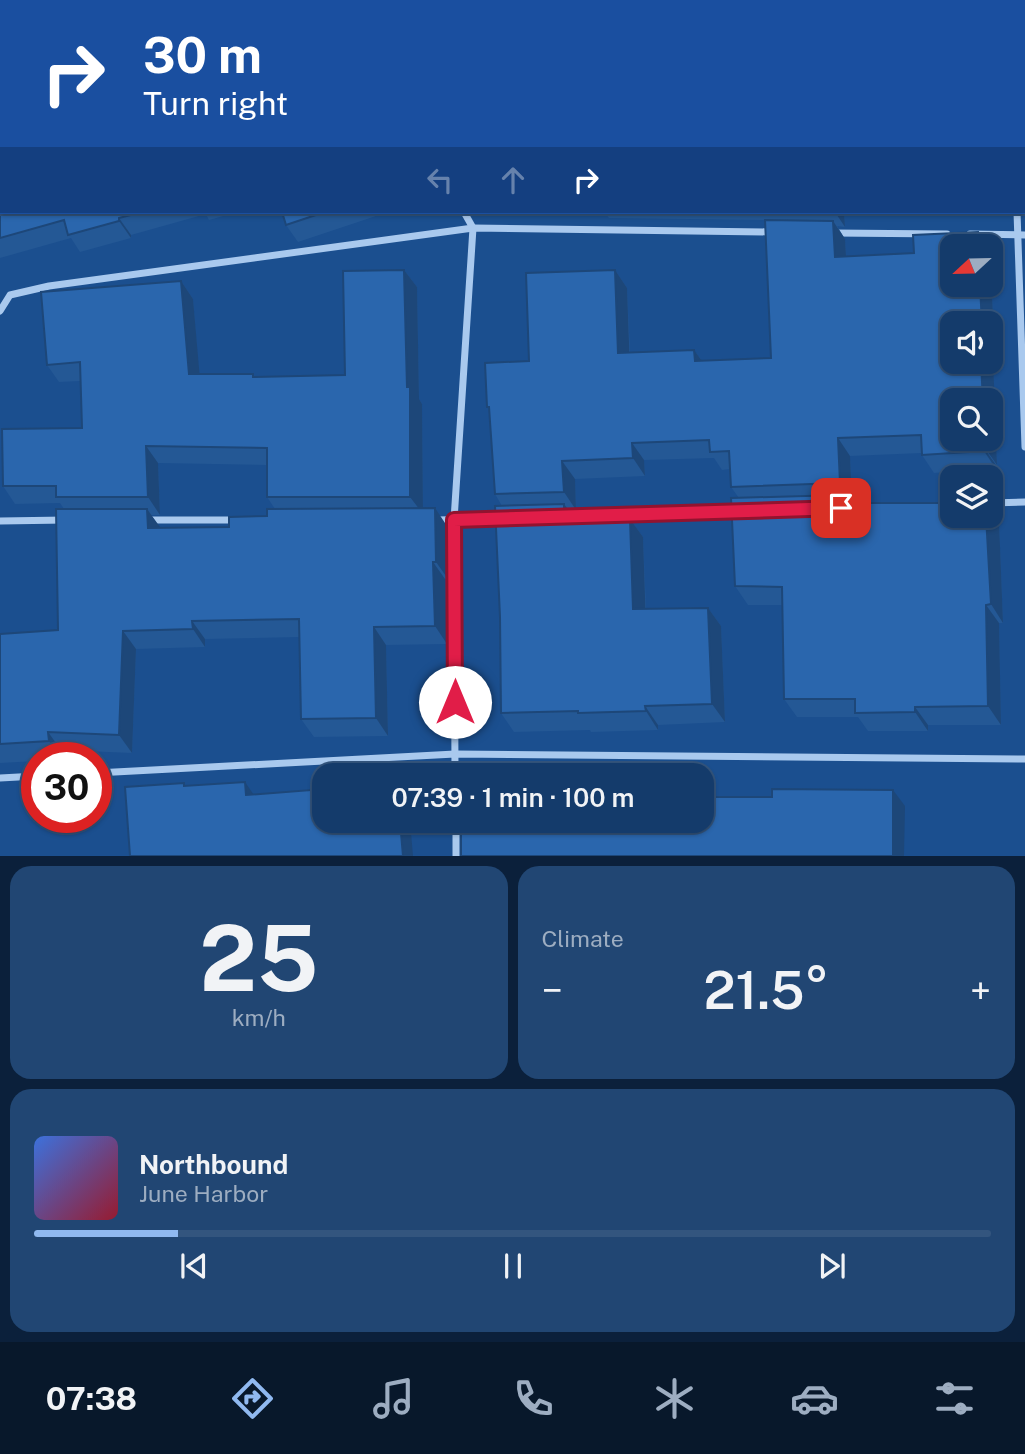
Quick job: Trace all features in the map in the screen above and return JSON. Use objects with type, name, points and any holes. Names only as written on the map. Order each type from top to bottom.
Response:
[{"type":"street","points":[[455,763],[454,520],[473,228],[465,214]]},
{"type":"street","points":[[1017,214],[1022,235],[1025,447]]},
{"type":"street","points":[[0,311],[10,295],[49,286],[473,228],[780,232]]},
{"type":"street","points":[[822,233],[1022,235]]},
{"type":"street","points":[[1003,503],[1025,502]]},
{"type":"street","points":[[551,517],[744,511]]},
{"type":"street","points":[[426,520],[509,518]]},
{"type":"street","points":[[0,520],[69,520]]},
{"type":"street","points":[[138,520],[247,520]]},
{"type":"street","points":[[112,772],[455,754],[1025,760]]},
{"type":"street","points":[[0,778],[21,777]]},
{"type":"street","points":[[456,833],[456,856]]},
{"type":"building","points":[[0,214],[134,214],[68,235],[64,220],[0,238]]},
{"type":"building","points":[[283,214],[319,214],[286,225]]},
{"type":"building","points":[[765,220],[833,221],[835,257],[914,253],[913,235],[978,232],[940,234],[940,298],[981,298],[981,311],[940,311],[940,374],[982,374],[982,388],[940,388],[940,451],[984,451],[922,455],[921,435],[838,438],[840,483],[731,487],[729,451],[710,452],[709,440],[632,443],[633,458],[562,461],[564,492],[495,494],[485,363],[529,361],[526,273],[615,270],[618,353],[694,350],[695,361],[771,358]]},
{"type":"building","points":[[404,270],[407,387],[410,387],[410,497],[267,497],[267,448],[146,446],[148,497],[56,497],[56,486],[3,486],[2,429],[82,428],[80,362],[47,365],[41,292],[181,281],[189,374],[253,374],[253,377],[345,375],[343,271]]},
{"type":"building","points":[[840,495],[840,501],[849,503],[940,503],[940,528],[987,528],[991,604],[986,605],[988,706],[915,707],[915,712],[855,713],[855,699],[784,699],[782,587],[735,586],[731,498]]},
{"type":"building","points":[[564,504],[564,521],[630,519],[633,609],[708,608],[712,704],[645,706],[646,711],[501,713],[495,506]]},
{"type":"building","points":[[435,508],[435,626],[374,627],[376,718],[301,719],[299,619],[192,621],[193,629],[123,631],[119,735],[48,732],[49,741],[0,744],[0,634],[58,630],[56,509],[147,509],[148,528],[229,527],[229,517],[267,516],[267,509]]},
{"type":"building","points":[[245,782],[246,795],[312,790],[312,833],[401,833],[403,856],[130,856],[125,787],[184,783],[184,786]]},
{"type":"building","points":[[772,789],[893,790],[893,856],[461,856],[461,833],[714,833],[714,797],[772,797]]},
{"type":"route","points":[[455,702],[454,520],[841,508]]}]
